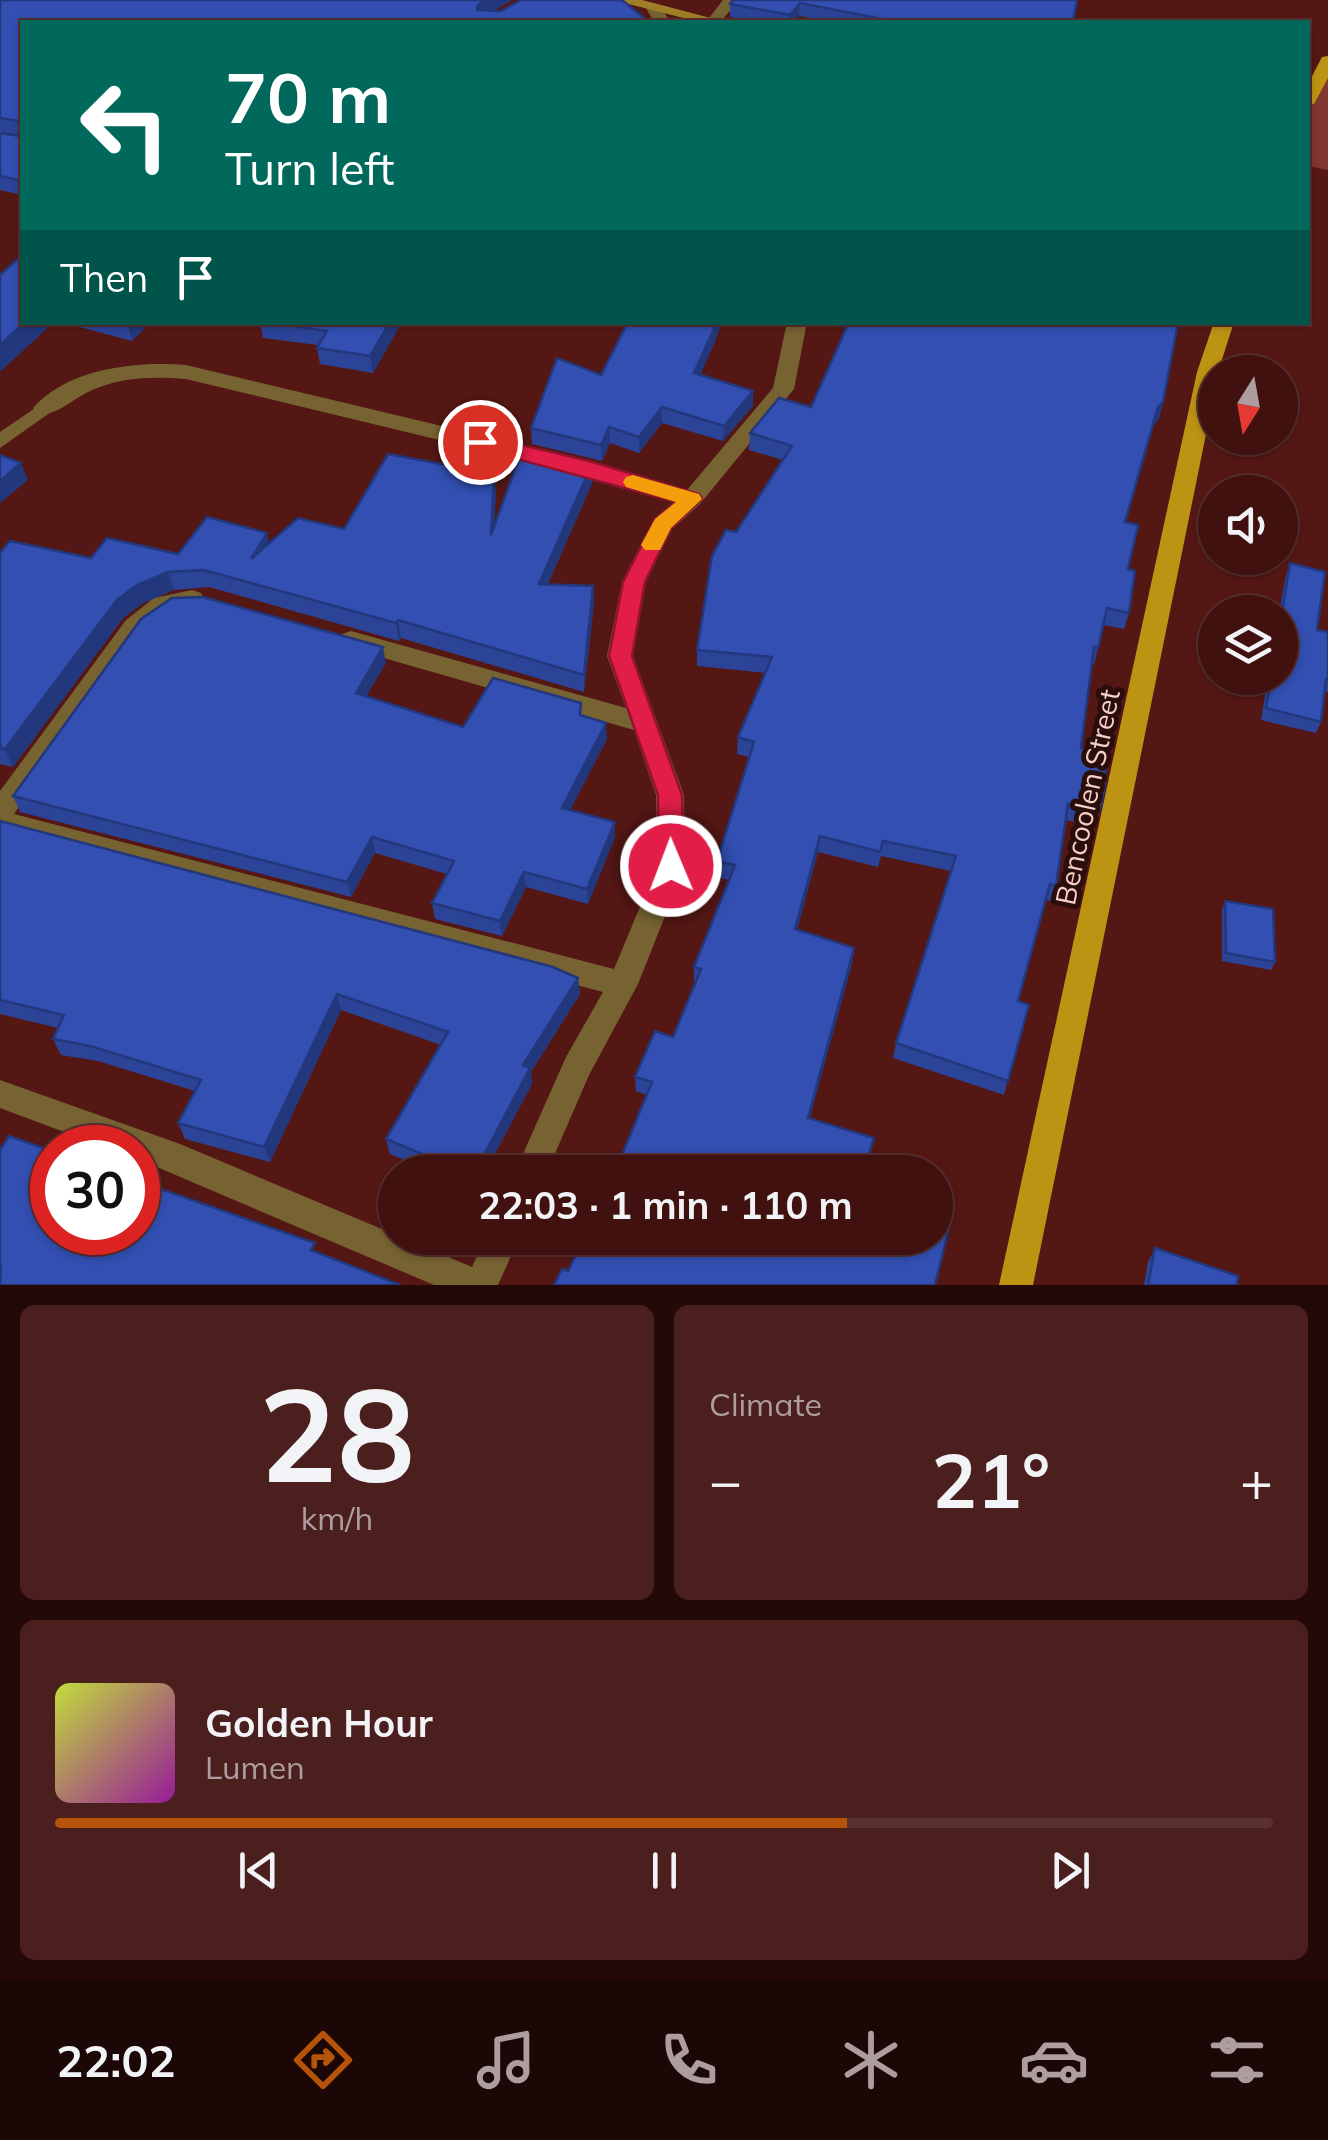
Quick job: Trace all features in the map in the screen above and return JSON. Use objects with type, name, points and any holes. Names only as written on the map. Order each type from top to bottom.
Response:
[{"type":"main road","points":[[1310,96],[1328,60]]},
{"type":"main road","name":"Bencoolen Street","points":[[1016,1285],[1208,372],[1223,325]]},
{"type":"street","points":[[621,0],[658,15],[699,20]]},
{"type":"street","points":[[717,20],[732,0]]},
{"type":"street","points":[[539,1155],[578,1067],[624,984],[671,866],[670,795],[620,656],[634,582],[663,524],[692,499],[782,389],[796,325]]},
{"type":"street","points":[[44,408],[114,373],[148,368],[186,372],[589,468],[692,499]]},
{"type":"street","points":[[0,812],[143,618],[171,601],[208,600]]},
{"type":"street","points":[[322,632],[643,723]]},
{"type":"street","points":[[0,821],[624,984]]},
{"type":"street","points":[[0,1094],[169,1155],[477,1285],[493,1255]]},
{"type":"lane","points":[[0,442],[44,408]]},
{"type":"shaded area","points":[[1328,61],[1328,170],[1310,166],[1310,96]]},
{"type":"building","points":[[0,0],[486,0],[477,10],[501,11],[521,0],[622,0],[645,20],[20,20],[20,121],[0,118]]},
{"type":"building","points":[[733,0],[1077,0],[1073,20],[888,20],[800,3],[790,15],[730,4]]},
{"type":"building","points":[[0,133],[20,136],[20,181],[0,176]]},
{"type":"building","points":[[20,257],[22,325],[0,345],[0,275]]},
{"type":"building","points":[[285,325],[388,325],[370,356],[317,348],[327,331]]},
{"type":"building","points":[[626,325],[716,325],[694,373],[753,391],[724,426],[662,407],[639,437],[609,427],[601,445],[531,428],[557,358],[601,375]]},
{"type":"building","points":[[848,325],[1178,325],[1163,402],[1158,407],[1125,522],[1138,525],[1128,569],[1135,571],[1129,613],[1107,608],[1098,648],[1094,647],[1081,748],[1107,753],[1100,810],[1068,804],[1056,886],[1050,884],[1018,1001],[1029,1005],[1008,1081],[896,1043],[956,856],[883,841],[880,852],[820,836],[795,929],[854,948],[808,1118],[874,1138],[868,1155],[622,1155],[652,1082],[635,1077],[655,1031],[673,1037],[701,969],[694,967],[735,865],[717,861],[754,742],[738,737],[772,657],[697,650],[712,556],[726,530],[736,532],[792,446],[750,433],[779,398],[811,407]]},
{"type":"building","points":[[523,447],[592,464],[539,584],[593,586],[584,675],[398,620],[396,623],[204,570],[168,572],[137,585],[117,600],[5,749],[0,748],[0,553],[10,541],[91,558],[107,538],[178,554],[207,517],[267,533],[251,559],[298,518],[344,529],[388,454],[494,474],[491,535]]},
{"type":"building","points":[[0,455],[21,463],[0,481]]},
{"type":"building","points":[[1298,565],[1325,572],[1317,630],[1328,632],[1328,680],[1321,722],[1266,708],[1268,695],[1298,695],[1298,595],[1285,595],[1288,575],[1298,575]]},
{"type":"building","points":[[203,597],[383,647],[356,693],[463,727],[493,678],[581,703],[580,715],[606,723],[562,808],[615,822],[587,889],[524,872],[500,921],[432,903],[454,861],[372,837],[347,882],[13,796],[141,619],[172,598]]},
{"type":"building","points":[[0,821],[553,967],[578,978],[523,1065],[530,1068],[484,1155],[424,1155],[386,1139],[448,1032],[337,994],[264,1147],[178,1123],[201,1080],[90,1046],[53,1039],[64,1015],[0,1000]]},
{"type":"building","points":[[1225,901],[1273,909],[1275,962],[1226,953]]},
{"type":"building","points":[[9,1136],[30,1143],[30,1255],[160,1255],[160,1189],[315,1243],[311,1250],[400,1285],[0,1285],[0,1150]]},
{"type":"building","points":[[1155,1248],[1238,1276],[1237,1285],[1148,1285]]},
{"type":"building","points":[[576,1255],[942,1255],[935,1285],[554,1285],[562,1269],[568,1271]]},
{"type":"slow traffic","points":[[633,482],[692,499],[663,524],[652,545]]},
{"type":"route","points":[[480,442],[589,468],[692,499],[663,524],[634,582],[620,656],[670,795],[671,866]]}]
